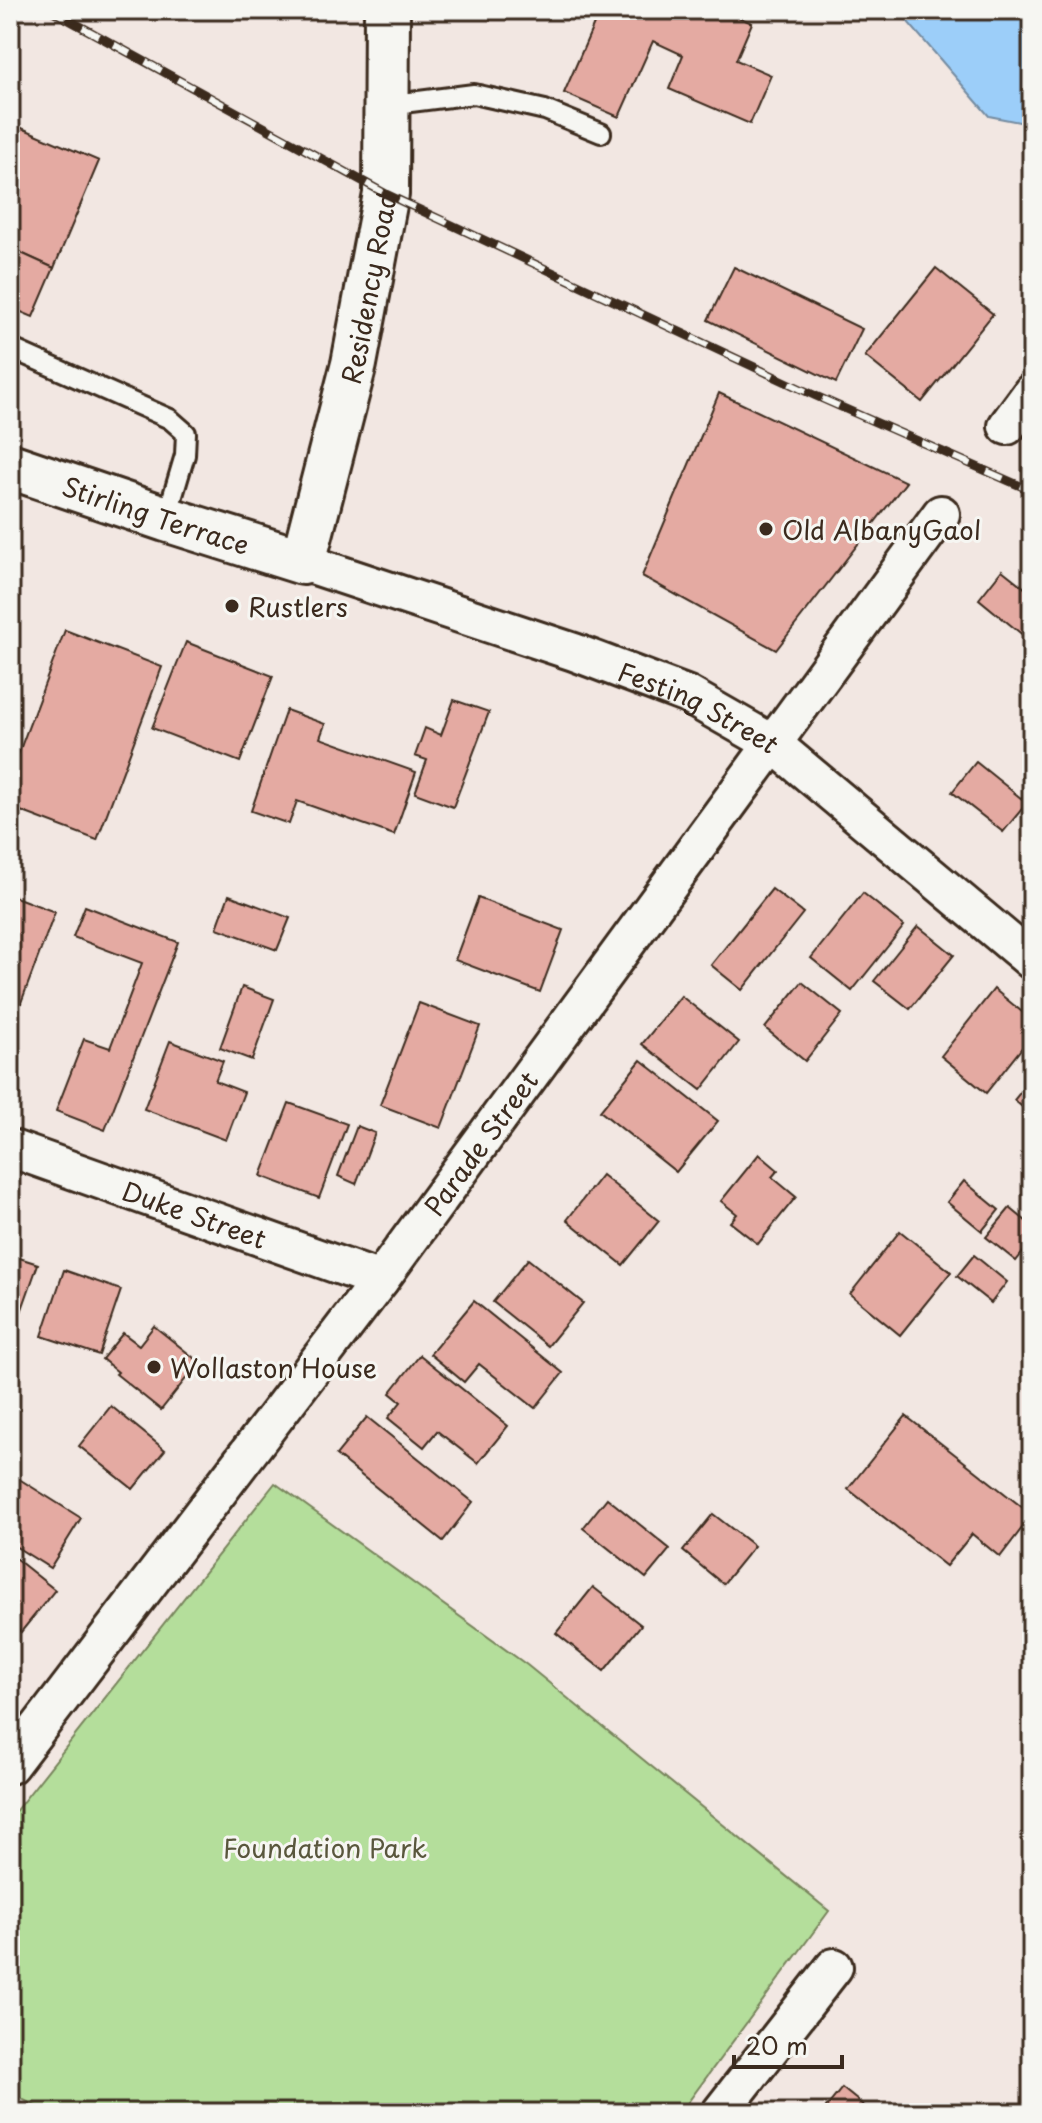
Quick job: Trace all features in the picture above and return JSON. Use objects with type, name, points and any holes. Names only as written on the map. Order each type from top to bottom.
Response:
[{"type":"main road","name":"Residency Road","points":[[303,562],[354,364],[386,194],[387,10]]},
{"type":"main road","name":"Stirling Terrace","points":[[10,466],[303,562]]},
{"type":"street","points":[[1007,426],[1032,392]]},
{"type":"street","name":"Parade Street","points":[[10,1765],[380,1280],[941,514]]},
{"type":"street","name":"Festing Street","points":[[303,562],[574,652],[688,695],[772,743],[1032,961]]},
{"type":"street","name":"Duke Street","points":[[10,1148],[380,1280]]},
{"type":"street","points":[[720,2113],[834,1967]]},
{"type":"lane","points":[[387,105],[474,94],[545,110],[601,133]]},
{"type":"lane","points":[[10,348],[170,419],[186,433],[185,455],[166,519]]},
{"type":"green space","name":"Foundation Park","points":[[275,1483],[527,1665],[829,1911],[680,2113],[49,2113],[10,2093],[10,1818]]},
{"type":"water","points":[[904,10],[1032,10],[1032,117],[1024,123],[989,116],[908,22]]},
{"type":"building","points":[[600,10],[722,10],[752,23],[736,60],[771,75],[750,124],[669,89],[683,55],[653,41],[619,117],[564,93]]},
{"type":"building","points":[[10,123],[99,161],[54,268],[10,248]]},
{"type":"building","points":[[10,248],[54,268],[33,317],[12,308],[10,314]]},
{"type":"building","points":[[734,267],[862,329],[836,383],[708,320]]},
{"type":"building","points":[[936,268],[993,314],[922,402],[865,356]]},
{"type":"building","name":"Old AlbanyGaol","points":[[719,393],[906,482],[776,650],[642,576]]},
{"type":"building","points":[[1002,570],[1026,589],[1032,582],[1030,641],[979,599]]},
{"type":"building","points":[[65,630],[162,667],[97,840],[10,807],[10,776]]},
{"type":"building","points":[[186,642],[273,676],[240,762],[152,728]]},
{"type":"building","points":[[454,700],[489,712],[453,807],[415,793],[427,760],[415,756],[425,728],[441,735]]},
{"type":"building","points":[[286,710],[325,724],[320,738],[416,772],[394,835],[297,801],[289,824],[251,811]]},
{"type":"building","points":[[976,762],[1027,803],[1003,832],[952,792]]},
{"type":"building","points":[[772,889],[803,913],[742,990],[711,965]]},
{"type":"building","points":[[863,893],[904,926],[852,991],[811,958]]},
{"type":"building","points":[[10,895],[55,912],[10,1032]]},
{"type":"building","points":[[229,895],[290,918],[277,950],[217,928]]},
{"type":"building","points":[[478,898],[563,930],[540,992],[455,960]]},
{"type":"building","points":[[85,906],[178,942],[105,1130],[56,1111],[84,1039],[110,1048],[142,963],[73,937]]},
{"type":"building","points":[[918,926],[954,955],[910,1009],[874,981]]},
{"type":"building","points":[[802,982],[842,1014],[805,1061],[765,1028]]},
{"type":"building","points":[[242,987],[274,999],[252,1060],[220,1048]]},
{"type":"building","points":[[994,989],[1032,1020],[1032,1035],[986,1093],[941,1056]]},
{"type":"building","points":[[681,996],[739,1042],[701,1090],[642,1044]]},
{"type":"building","points":[[419,1003],[480,1026],[441,1128],[380,1105]]},
{"type":"building","points":[[170,1041],[223,1061],[215,1081],[244,1092],[226,1140],[144,1109]]},
{"type":"building","points":[[641,1060],[718,1121],[676,1172],[600,1111]]},
{"type":"building","points":[[1032,1078],[1032,1115],[1014,1100]]},
{"type":"building","points":[[289,1103],[347,1124],[319,1198],[261,1176]]},
{"type":"building","points":[[357,1126],[375,1133],[356,1184],[338,1176]]},
{"type":"building","points":[[759,1154],[778,1170],[772,1177],[796,1197],[758,1244],[730,1222],[737,1214],[721,1201]]},
{"type":"building","points":[[602,1175],[659,1221],[623,1265],[567,1220]]},
{"type":"building","points":[[964,1181],[999,1210],[982,1231],[947,1202]]},
{"type":"building","points":[[1010,1208],[1032,1226],[1032,1241],[1016,1261],[986,1237]]},
{"type":"building","points":[[900,1231],[951,1272],[900,1335],[850,1294]]},
{"type":"building","points":[[10,1255],[38,1264],[15,1329],[10,1328]]},
{"type":"building","points":[[974,1255],[1007,1282],[991,1303],[957,1276]]},
{"type":"building","points":[[528,1259],[583,1303],[548,1346],[493,1302]]},
{"type":"building","points":[[64,1270],[121,1290],[99,1355],[42,1336]]},
{"type":"building","points":[[474,1301],[563,1373],[535,1408],[479,1364],[464,1382],[430,1354]]},
{"type":"building","name":"Wollaston House","points":[[154,1326],[199,1362],[161,1410],[102,1359],[123,1333],[139,1345]]},
{"type":"building","points":[[420,1355],[508,1426],[478,1463],[437,1431],[424,1447],[388,1418],[401,1402],[390,1393]]},
{"type":"building","points":[[111,1406],[165,1450],[133,1489],[79,1446]]},
{"type":"building","points":[[906,1416],[1032,1515],[1000,1557],[972,1534],[946,1566],[848,1489]]},
{"type":"building","points":[[367,1417],[473,1502],[443,1541],[336,1455]]},
{"type":"building","points":[[16,1477],[81,1518],[50,1568],[10,1543],[10,1486]]},
{"type":"building","points":[[607,1498],[670,1549],[646,1578],[583,1528]]},
{"type":"building","points":[[713,1514],[754,1546],[723,1584],[683,1551]]},
{"type":"building","points":[[10,1554],[55,1590],[21,1632],[10,1623]]},
{"type":"building","points":[[593,1587],[641,1625],[604,1671],[556,1633]]},
{"type":"building","points":[[842,2088],[873,2113],[822,2113]]},
{"type":"railway","points":[[51,10],[386,194],[816,396],[1032,491]]},
{"type":"place","name":"Old AlbanyGaol","points":[[766,529]]},
{"type":"place","name":"Rustlers","points":[[232,606]]},
{"type":"place","name":"Wollaston House","points":[[154,1367]]}]
